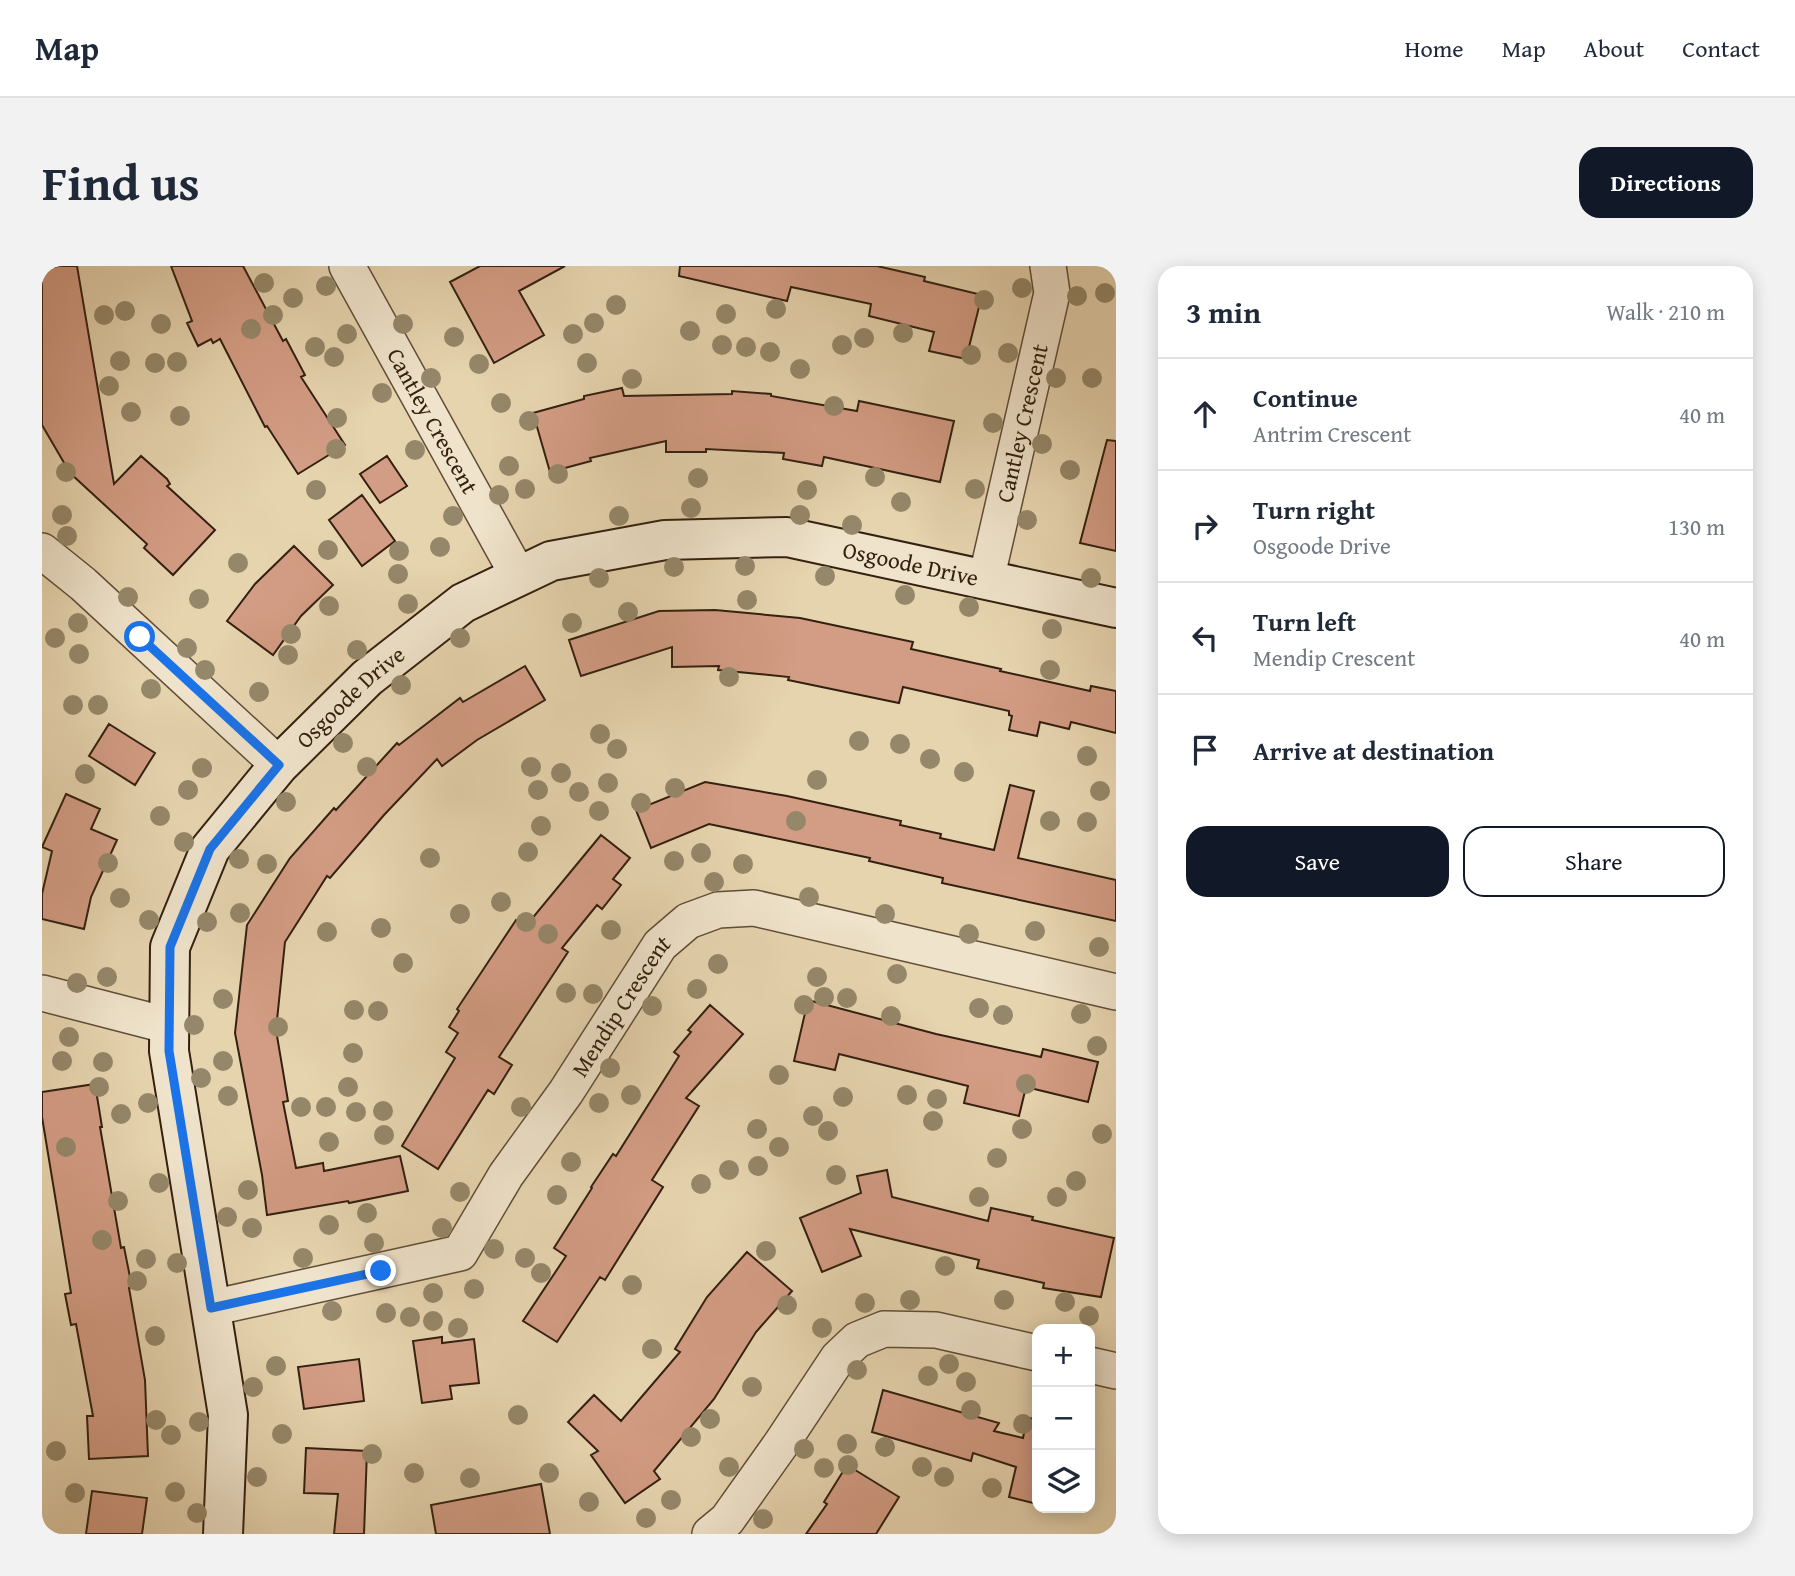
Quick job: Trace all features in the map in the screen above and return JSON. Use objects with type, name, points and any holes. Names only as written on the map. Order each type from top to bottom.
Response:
[{"type":"street","name":"Cantley Crescent","points":[[347,266],[519,577]]},
{"type":"street","name":"Cantley Crescent","points":[[986,580],[1052,293],[1048,266]]},
{"type":"street","name":"Osgoode Drive","points":[[223,1534],[228,1415],[169,1051],[170,947],[210,849],[279,765],[368,678],[463,603],[551,561],[665,540],[787,537],[1116,607]]},
{"type":"street","points":[[42,551],[83,584],[279,765]]},
{"type":"street","name":"Mendip Crescent","points":[[211,1308],[460,1253],[506,1175],[566,1092],[660,945],[688,921],[718,910],[754,908],[1116,992]]},
{"type":"street","points":[[42,993],[170,1026]]},
{"type":"street","points":[[710,1534],[727,1520],[782,1444],[838,1358],[858,1340],[884,1329],[936,1330],[1032,1352]]},
{"type":"street","points":[[1095,1366],[1116,1371]]},
{"type":"building","points":[[77,266],[114,484],[141,456],[167,479],[170,484],[167,486],[215,530],[173,575],[144,548],[147,544],[70,473],[42,425],[42,269]]},
{"type":"building","points":[[171,266],[243,266],[283,341],[286,339],[305,375],[301,377],[345,445],[298,474],[267,426],[265,427],[220,339],[213,343],[211,339],[198,346],[187,323],[192,321]]},
{"type":"building","points":[[480,266],[565,266],[519,291],[544,335],[494,363],[450,282]]},
{"type":"building","points":[[680,266],[877,266],[925,277],[924,281],[982,295],[966,359],[929,351],[934,332],[869,316],[871,304],[791,287],[787,301],[679,276]]},
{"type":"building","points":[[622,388],[624,396],[732,394],[732,391],[771,394],[857,411],[859,401],[954,421],[940,482],[824,457],[822,466],[783,459],[784,453],[706,449],[706,452],[666,452],[666,441],[590,458],[591,461],[550,472],[533,413],[584,399],[584,396]]},
{"type":"building","points":[[1107,440],[1116,441],[1116,551],[1080,543]]},
{"type":"building","points":[[387,456],[407,486],[380,503],[360,474]]},
{"type":"building","points":[[362,495],[395,541],[362,566],[329,520]]},
{"type":"building","points":[[294,546],[333,585],[301,616],[273,655],[227,621],[255,584]]},
{"type":"building","points":[[715,610],[800,618],[913,642],[911,649],[1001,669],[1000,671],[1090,691],[1091,686],[1116,691],[1116,733],[1071,722],[1069,729],[1040,722],[1037,736],[1009,730],[1012,716],[1009,711],[903,687],[899,703],[788,680],[789,677],[718,670],[719,666],[672,667],[672,647],[581,676],[569,640],[659,611]]},
{"type":"building","points":[[525,666],[545,700],[477,740],[442,766],[437,759],[330,878],[327,876],[285,942],[276,1030],[288,1101],[283,1102],[296,1168],[323,1163],[324,1171],[400,1156],[408,1191],[267,1215],[235,1033],[247,925],[290,858],[397,743],[399,745],[460,698],[463,702]]},
{"type":"building","points":[[109,724],[155,753],[135,785],[89,756]]},
{"type":"building","points":[[705,782],[787,796],[901,821],[900,825],[941,834],[940,838],[994,850],[1010,785],[1034,791],[1018,858],[1116,880],[1116,921],[942,883],[943,878],[869,861],[870,858],[709,824],[651,848],[636,810]]},
{"type":"building","points":[[66,794],[100,809],[91,829],[117,840],[91,897],[84,929],[42,919],[42,894],[52,851],[42,847]]},
{"type":"building","points":[[601,835],[630,858],[613,879],[621,885],[602,909],[597,905],[562,948],[568,952],[499,1057],[512,1065],[494,1094],[488,1090],[438,1169],[402,1146],[455,1058],[446,1052],[458,1033],[449,1027],[459,1011],[457,1009],[516,920],[526,926]]},
{"type":"building","points":[[808,1000],[936,1034],[1041,1057],[1043,1049],[1098,1062],[1088,1102],[1026,1087],[1019,1116],[964,1103],[968,1086],[839,1054],[835,1070],[794,1061]]},
{"type":"building","points":[[710,1005],[743,1034],[686,1098],[699,1106],[652,1180],[663,1187],[605,1280],[600,1277],[557,1342],[523,1321],[566,1256],[554,1248],[591,1187],[613,1154],[616,1156],[679,1056],[674,1052],[691,1032],[688,1030]]},
{"type":"building","points":[[95,1084],[121,1248],[124,1247],[132,1287],[129,1288],[145,1380],[148,1456],[89,1459],[87,1416],[93,1416],[76,1324],[71,1325],[65,1294],[71,1293],[42,1117],[42,1092]]},
{"type":"building","points":[[887,1170],[892,1197],[988,1221],[991,1208],[1114,1238],[1101,1297],[1043,1288],[1044,1283],[977,1268],[979,1260],[850,1229],[861,1256],[822,1272],[800,1218],[861,1193],[857,1176]]},
{"type":"building","points":[[747,1252],[792,1291],[756,1332],[714,1399],[654,1471],[660,1479],[625,1503],[591,1455],[598,1451],[568,1422],[594,1395],[621,1421],[680,1352],[675,1349],[707,1297]]},
{"type":"building","points":[[442,1337],[442,1343],[474,1339],[479,1383],[450,1386],[452,1399],[422,1403],[413,1341]]},
{"type":"building","points":[[359,1359],[364,1401],[304,1409],[298,1367]]},
{"type":"building","points":[[883,1390],[999,1423],[994,1431],[1023,1438],[1027,1418],[1032,1418],[1032,1503],[1009,1497],[1016,1467],[973,1453],[971,1461],[872,1432]]},
{"type":"building","points":[[306,1448],[367,1451],[364,1534],[334,1534],[338,1494],[304,1493]]},
{"type":"building","points":[[847,1465],[899,1497],[876,1534],[806,1534],[827,1504],[824,1502]]},
{"type":"building","points":[[541,1484],[550,1534],[436,1534],[431,1505]]},
{"type":"building","points":[[92,1491],[147,1498],[142,1534],[86,1534]]},
{"type":"route","points":[[140,637],[279,765],[210,849],[170,947],[169,1051],[211,1308],[381,1271]]}]
